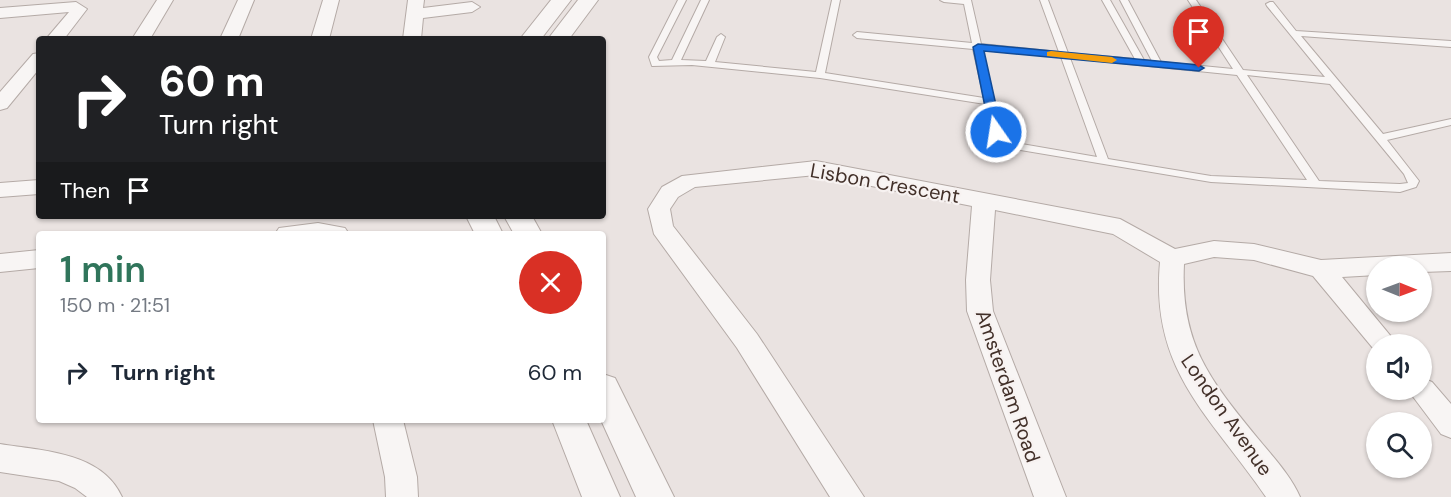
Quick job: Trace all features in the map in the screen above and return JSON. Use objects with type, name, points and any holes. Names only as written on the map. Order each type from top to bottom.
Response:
[{"type":"street","points":[[143,36],[165,0]]},
{"type":"street","points":[[230,36],[246,0]]},
{"type":"street","points":[[321,36],[331,0]]},
{"type":"street","points":[[532,36],[561,0]]},
{"type":"street","points":[[560,36],[588,0]]},
{"type":"street","points":[[0,13],[29,5],[70,6],[79,9],[57,36]]},
{"type":"street","points":[[414,21],[472,7]]},
{"type":"street","points":[[414,21],[465,24]]},
{"type":"street","points":[[0,104],[36,62]]},
{"type":"street","name":"Lisbon Crescent","points":[[848,497],[747,340],[662,228],[659,209],[670,192],[690,181],[804,168],[830,170],[1120,227],[1172,258]]},
{"type":"street","points":[[0,190],[36,186]]},
{"type":"street","name":"Amsterdam Road","points":[[984,201],[978,280],[980,311],[1050,497]]},
{"type":"street","points":[[1172,258],[1196,251],[1233,249],[1321,269],[1451,262]]},
{"type":"street","name":"London Avenue","points":[[1172,258],[1172,314],[1184,355],[1212,400],[1284,497]]},
{"type":"street","points":[[0,263],[36,259]]},
{"type":"street","points":[[1321,269],[1375,334]]},
{"type":"street","points":[[606,394],[655,497]]},
{"type":"street","points":[[1430,400],[1451,425]]},
{"type":"street","points":[[389,423],[401,477],[402,497]]},
{"type":"street","points":[[570,423],[601,497]]},
{"type":"street","points":[[0,458],[72,471],[100,486],[106,497]]},
{"type":"lane","points":[[682,0],[652,61],[659,64],[709,64],[820,75],[989,102]]},
{"type":"lane","points":[[675,63],[705,0]]},
{"type":"lane","points":[[820,75],[837,0]]},
{"type":"lane","points":[[944,0],[968,1],[998,137],[1006,145],[1211,179],[1314,182],[1400,188],[1412,185],[1414,182],[1408,172],[1270,4]]},
{"type":"lane","points":[[1044,0],[1104,161]]},
{"type":"lane","points":[[1106,0],[1141,62]]},
{"type":"lane","points":[[1125,0],[1158,64]]},
{"type":"lane","points":[[1192,0],[1314,182]]},
{"type":"lane","points":[[1294,33],[1451,44]]},
{"type":"lane","points":[[857,35],[1334,81]]},
{"type":"lane","points":[[709,64],[720,37]]},
{"type":"lane","points":[[1380,138],[1451,122]]},
{"type":"slow traffic","points":[[1051,54],[1112,60]]},
{"type":"route","points":[[996,132],[978,47],[1199,68]]}]
